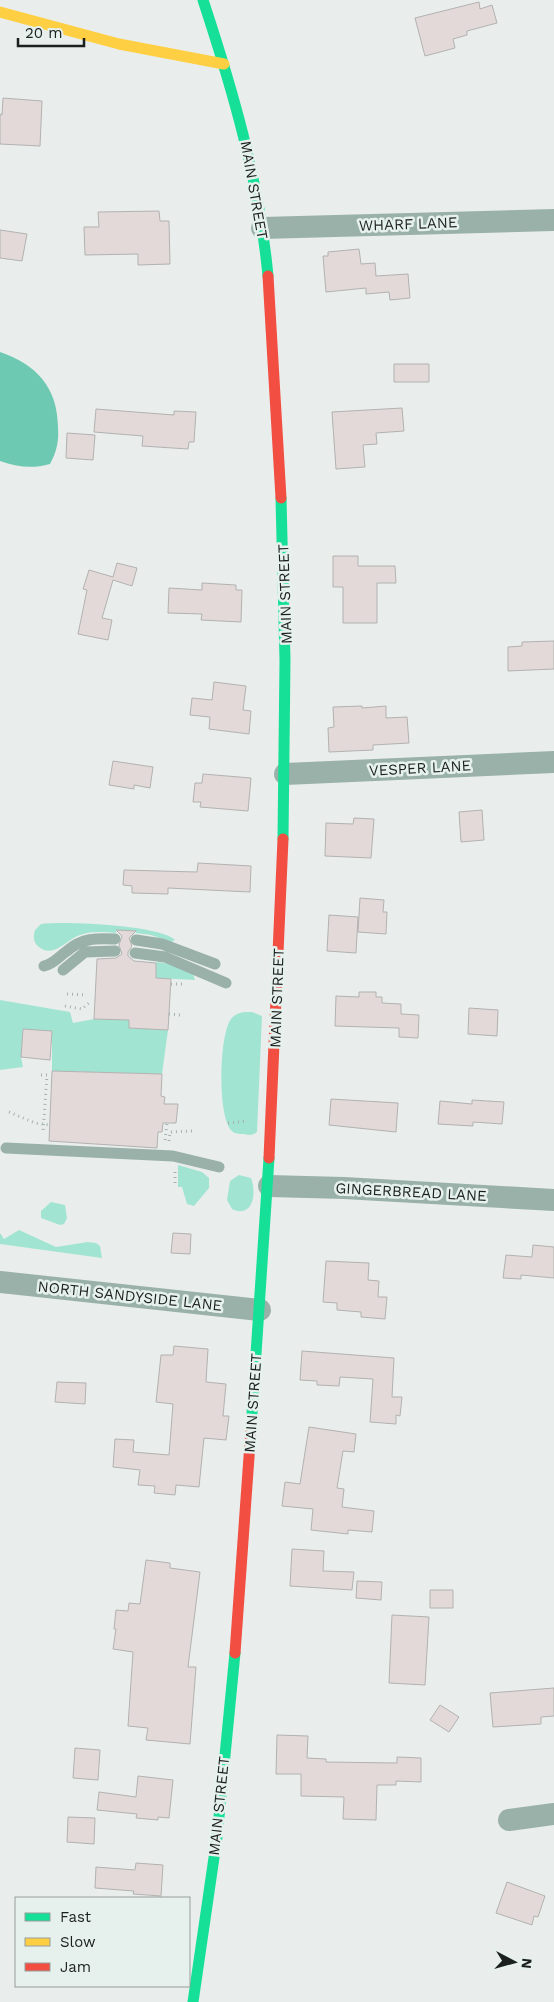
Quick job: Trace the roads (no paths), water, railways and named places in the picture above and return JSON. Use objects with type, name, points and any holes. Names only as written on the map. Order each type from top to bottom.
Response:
[{"type":"main road","name":"MAIN STREET","points":[[193,2002],[207,1910],[230,1693],[269,1186],[285,774],[286,632],[282,523],[268,276],[258,196],[243,126],[203,0]]},
{"type":"main road","points":[[0,12],[119,44],[224,64]]},
{"type":"street","name":"WHARF LANE","points":[[262,228],[554,220]]},
{"type":"street","name":"VESPER LANE","points":[[285,774],[554,762]]},
{"type":"street","name":"GINGERBREAD LANE","points":[[269,1186],[344,1188],[554,1200]]},
{"type":"street","name":"NORTH SANDYSIDE LANE","points":[[0,1282],[260,1310]]},
{"type":"street","points":[[509,1820],[554,1814]]},
{"type":"lane","points":[[44,966],[56,962],[71,947],[87,939],[115,939]]},
{"type":"lane","points":[[136,940],[162,944],[215,964]]},
{"type":"lane","points":[[63,970],[86,952],[115,951]]},
{"type":"lane","points":[[135,953],[165,957],[226,983]]},
{"type":"lane","points":[[6,1148],[173,1156],[219,1167]]}]
